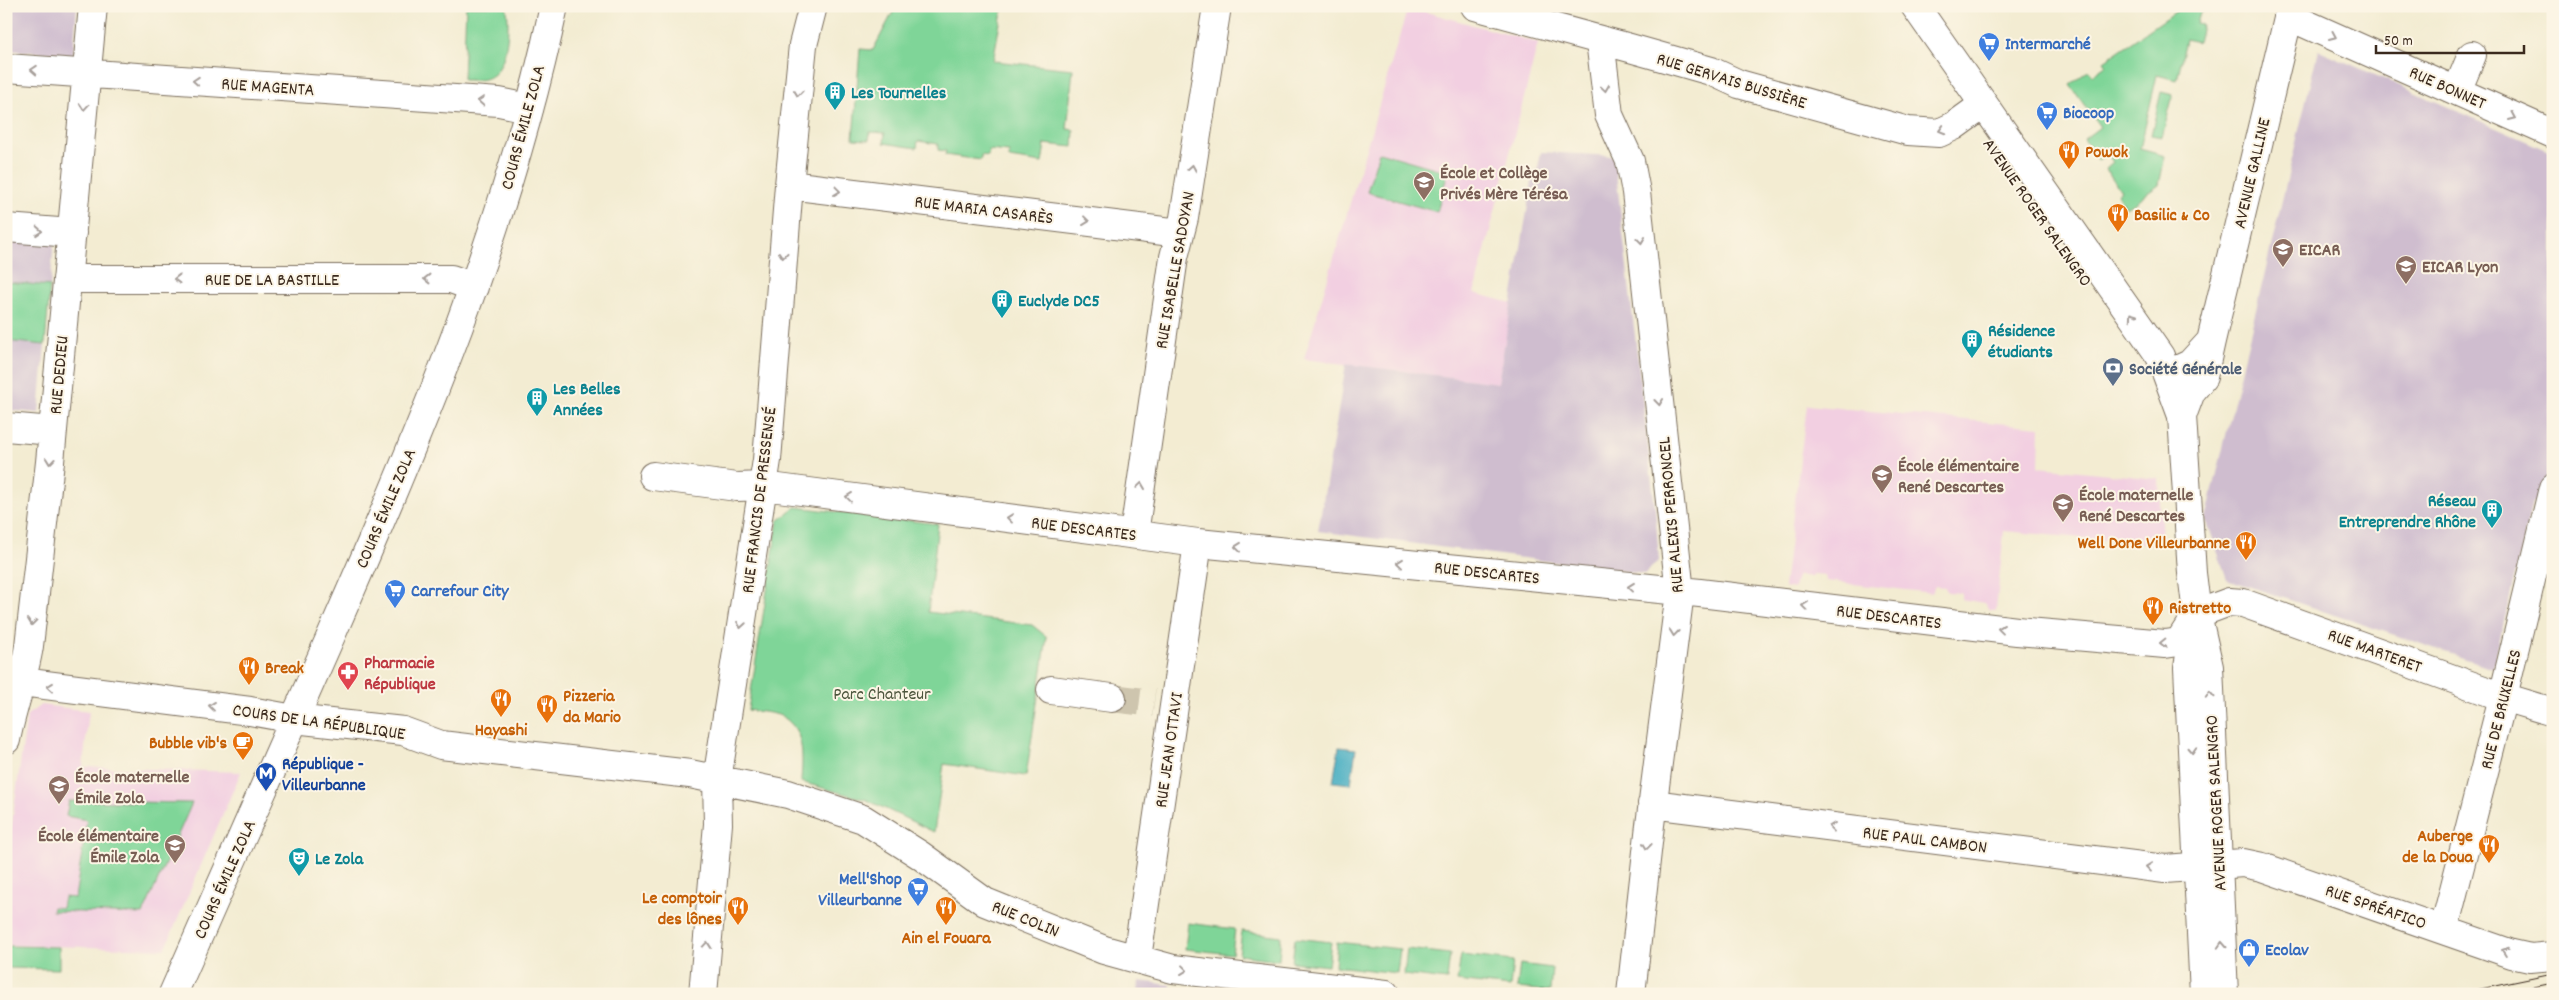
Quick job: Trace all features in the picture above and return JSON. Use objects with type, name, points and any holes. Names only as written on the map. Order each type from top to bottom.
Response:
[{"type":"street","name":"RUE DEDIEU","points":[[6,740],[12,709],[13,682],[29,646],[53,431],[92,6]]},
{"type":"street","name":"COURS ÉMILE ZOLA","points":[[173,994],[383,517],[474,287],[529,108],[554,6]]},
{"type":"street","name":"RUE FRANCIS DE PRESSENSÉ","points":[[703,994],[718,824],[716,780],[763,486],[803,44],[813,6]]},
{"type":"street","name":"RUE ISABELLE SADOYAN","points":[[1134,534],[1174,257],[1180,233],[1218,6]]},
{"type":"street","name":"RUE GERVAIS BUSSIÈRE","points":[[1475,6],[1505,10],[1600,40],[1711,71],[1738,84],[1754,89],[1908,131],[1939,133],[1976,110]]},
{"type":"street","name":"AVENUE ROGER SALENGRO","points":[[1896,6],[2169,362],[2182,416],[2187,513],[2197,614],[2188,668],[2208,866],[2224,994]]},
{"type":"street","name":"AVENUE ROGER SALENGRO","points":[[1915,6],[1976,110],[2182,416]]},
{"type":"street","name":"RUE BONNET","points":[[2290,11],[2457,91],[2553,134]]},
{"type":"street","name":"AVENUE GALLINE","points":[[2182,416],[2191,392],[2203,377],[2290,11]]},
{"type":"street","name":"RUE ALEXIS PERRONCEL","points":[[1600,40],[1609,115],[1630,161],[1636,192],[1680,592],[1652,804],[1631,994]]},
{"type":"street","points":[[2457,91],[2472,55]]},
{"type":"street","name":"RUE MAGENTA","points":[[6,68],[499,102],[529,108]]},
{"type":"street","name":"RUE MARIA CASARÈS","points":[[789,185],[1180,233]]},
{"type":"street","points":[[6,228],[72,233]]},
{"type":"street","name":"RUE DE LA BASTILLE","points":[[67,279],[451,279],[474,287]]},
{"type":"street","name":"AVENUE GALLINE","points":[[2169,362],[2190,364],[2211,341]]},
{"type":"street","points":[[6,427],[53,431]]},
{"type":"street","name":"RUE DESCARTES","points":[[653,476],[737,487],[763,486],[1198,543],[1680,592],[2008,630],[2165,644],[2179,642],[2197,614]]},
{"type":"street","name":"RUE DE BRUXELLES","points":[[2444,929],[2503,697],[2553,488]]},
{"type":"street","name":"RUE JEAN OTTAVI","points":[[1137,958],[1164,704],[1198,543]]},
{"type":"street","name":"RUE MARTERET","points":[[2197,614],[2229,602],[2243,603],[2503,697],[2553,712]]},
{"type":"street","name":"COURS DE LA RÉPUBLIQUE","points":[[13,682],[250,711],[294,720],[403,731],[441,745],[690,774]]},
{"type":"street","points":[[1051,690],[1112,698]]},
{"type":"street","name":"RUE COLIN","points":[[690,774],[788,794],[863,819],[920,855],[985,902],[1104,950],[1173,969],[1386,994]]},
{"type":"street","name":"RUE PAUL CAMBON","points":[[1652,804],[2165,869],[2208,866]]},
{"type":"street","name":"RUE SPRÉAFICO","points":[[2208,866],[2243,863],[2262,867],[2520,956],[2553,956]]},
{"type":"street","name":"AVENUE ROGER SALENGRO","points":[[2204,994],[2208,866]]},
{"type":"shaded area","points":[[6,6],[77,6],[73,55],[6,50]]},
{"type":"shaded area","name":"École et Collège Privés Mère Térésa","points":[[1408,7],[1538,43],[1474,293],[1512,303],[1498,383],[1304,359]]},
{"type":"shaded area","points":[[2318,50],[2553,153],[2553,508],[2532,503],[2493,668],[2227,579],[2206,519]]},
{"type":"shaded area","points":[[1541,152],[1614,156],[1655,508],[1659,561],[1644,574],[1318,531],[1346,364],[1498,383],[1533,176],[1536,177]]},
{"type":"shaded area","points":[[6,239],[54,242],[39,413],[6,410]]},
{"type":"shaded area","name":"École élémentaire René Descartes","points":[[1807,405],[2040,427],[2039,467],[2159,479],[2162,545],[2004,531],[1996,611],[1989,610],[1984,603],[1961,599],[1961,593],[1947,592],[1945,587],[1935,586],[1932,593],[1826,581],[1825,575],[1814,574],[1812,577],[1797,575],[1794,589],[1784,587]]},
{"type":"shaded area","points":[[41,705],[89,711],[83,767],[241,772],[165,949],[6,945],[6,866],[27,715]]},
{"type":"shaded area","points":[[1139,981],[1171,985],[1170,994],[1138,994]]},
{"type":"green space","points":[[466,6],[506,6],[508,34],[504,56],[496,73],[484,79],[463,80]]},
{"type":"green space","points":[[893,6],[1003,6],[993,61],[1073,69],[1067,129],[1074,130],[1073,147],[1045,144],[1042,163],[1009,158],[1009,152],[989,150],[988,156],[981,155],[981,160],[945,155],[946,151],[938,150],[938,144],[918,141],[917,148],[884,143],[885,133],[870,132],[869,140],[853,139],[860,49],[873,50],[893,12],[891,10]]},
{"type":"green space","points":[[2184,6],[2212,6],[2200,13],[2197,24],[2202,25],[2198,42],[2186,39],[2177,80],[2157,75],[2140,149],[2165,156],[2159,185],[2126,208],[2117,194],[2121,191],[2106,169],[2113,163],[2108,154],[2098,160],[2084,139],[2100,127],[2070,85],[2089,70],[2093,75],[2107,65],[2104,61]]},
{"type":"green space","points":[[2161,92],[2173,95],[2162,137],[2151,135]]},
{"type":"green space","points":[[1379,152],[1448,172],[1437,212],[1367,192]]},
{"type":"green space","points":[[6,282],[50,286],[45,345],[6,341]]},
{"type":"green space","name":"Parc Chanteur","points":[[796,507],[938,524],[928,612],[1032,625],[1047,637],[1026,776],[944,764],[934,832],[867,800],[801,782],[800,740],[792,725],[778,715],[748,710],[778,521]]},
{"type":"green space","points":[[69,801],[192,803],[143,914],[52,911],[53,907],[62,908],[64,897],[75,898],[87,820],[66,816]]},
{"type":"green space","points":[[1188,923],[1235,929],[1232,954],[1185,949]]},
{"type":"green space","points":[[1242,931],[1281,936],[1279,960],[1239,955]]},
{"type":"green space","points":[[1295,938],[1331,942],[1328,966],[1292,962]]},
{"type":"green space","points":[[1337,942],[1400,949],[1397,973],[1335,966]]},
{"type":"green space","points":[[6,946],[59,947],[59,969],[6,968]]},
{"type":"green space","points":[[1407,949],[1450,954],[1447,980],[1404,975]]},
{"type":"green space","points":[[1461,955],[1513,961],[1510,987],[1457,981]]},
{"type":"green space","points":[[1520,964],[1552,968],[1550,991],[1517,988]]},
{"type":"water","points":[[1339,747],[1356,749],[1351,784],[1333,782]]},
{"type":"tunnel","points":[[1112,698],[1154,703]]},
{"type":"tram line","points":[[2456,994],[2553,974]]},
{"type":"tram line","points":[[2500,994],[2553,983]]},
{"type":"place","name":"Intermarché","points":[[1989,62]]},
{"type":"place","name":"Les Tournelles","points":[[835,111]]},
{"type":"place","name":"Biocoop","points":[[2047,131]]},
{"type":"place","name":"Powok","points":[[2069,170]]},
{"type":"place","name":"École et Collège Privés Mère Térésa","points":[[1424,201]]},
{"type":"place","name":"Basilic & Co","points":[[2118,233]]},
{"type":"place","name":"EICAR","points":[[2283,268]]},
{"type":"place","name":"EICAR Lyon","points":[[2406,285]]},
{"type":"place","name":"Euclyde DC5","points":[[1002,319]]},
{"type":"place","name":"Résidence étudiants","points":[[1972,359]]},
{"type":"place","name":"Société Générale","points":[[2113,387]]},
{"type":"place","name":"Les Belles Années","points":[[537,417]]},
{"type":"place","name":"École élémentaire René Descartes","points":[[1882,494]]},
{"type":"place","name":"École maternelle René Descartes","points":[[2063,523]]},
{"type":"place","name":"Réseau Entreprendre Rhône","points":[[2492,529]]},
{"type":"place","name":"Well Done Villeurbanne","points":[[2246,561]]},
{"type":"place","name":"Carrefour City","points":[[395,609]]},
{"type":"place","name":"Ristretto","points":[[2153,626]]},
{"type":"place","name":"Break","points":[[249,686]]},
{"type":"place","name":"Pharmacie République","points":[[348,691]]},
{"type":"place","name":"Hayashi","points":[[501,718]]},
{"type":"place","name":"Pizzeria da Mario","points":[[547,724]]},
{"type":"place","name":"Bubble vib's","points":[[243,761]]},
{"type":"place","name":"République - Villeurbanne","points":[[266,792]]},
{"type":"place","name":"École maternelle Émile Zola","points":[[59,805]]},
{"type":"place","name":"École élémentaire Émile Zola","points":[[175,864]]},
{"type":"place","name":"Auberge de la Doua","points":[[2489,864]]},
{"type":"place","name":"Le Zola","points":[[299,877]]},
{"type":"place","name":"Mell'Shop Villeurbanne","points":[[918,907]]},
{"type":"place","name":"Le comptoir des lônes","points":[[738,926]]},
{"type":"place","name":"Ain el Fouara","points":[[946,926]]},
{"type":"place","name":"Ecolav","points":[[2249,968]]}]
